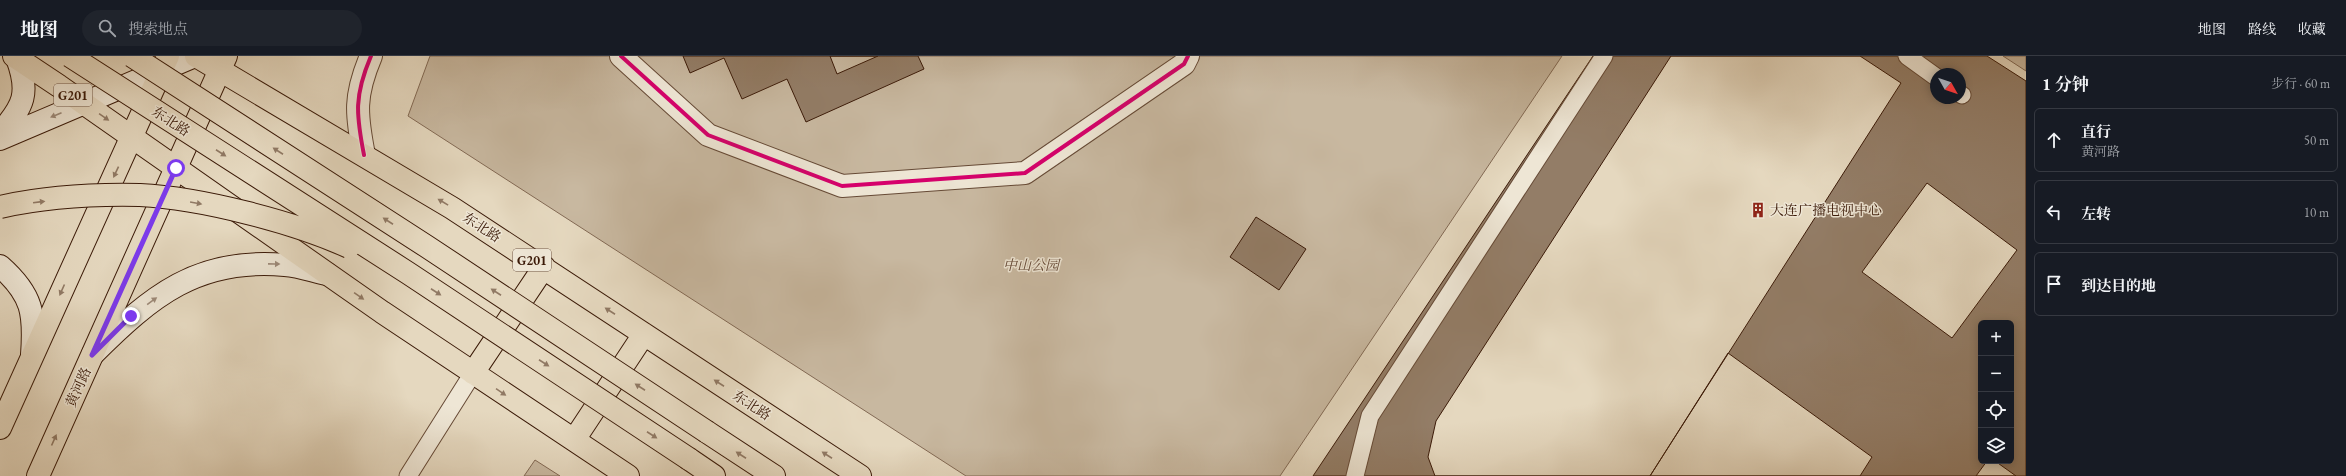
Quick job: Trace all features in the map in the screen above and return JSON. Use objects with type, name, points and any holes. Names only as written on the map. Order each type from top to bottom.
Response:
[{"type":"main road","name":"东北路","points":[[70,56],[408,273],[714,476]]},
{"type":"main road","points":[[132,56],[426,246],[774,476]]},
{"type":"main road","name":"东北路","points":[[196,56],[222,63],[364,155],[452,208],[860,476]]},
{"type":"main road","name":"G201","points":[[16,57],[85,103],[327,274],[628,476]]},
{"type":"main road","points":[[0,428],[165,63]]},
{"type":"main road","name":"黄河路","points":[[38,476],[222,63]]},
{"type":"main road","points":[[0,207],[75,197],[140,195],[195,202],[264,218],[334,240],[408,273]]},
{"type":"main road","points":[[473,373],[544,268]]},
{"type":"main road","points":[[574,440],[644,334]]},
{"type":"street","points":[[0,139],[85,103],[165,63],[196,56]]},
{"type":"street","points":[[364,155],[357,116],[361,80],[370,56]]},
{"type":"street","points":[[622,56],[708,135],[842,186],[1025,173],[1184,64],[1188,56]]},
{"type":"street","points":[[0,134],[13,119],[24,97],[24,77],[16,57]]},
{"type":"street","points":[[92,355],[131,316],[170,288],[209,270],[246,264],[286,265],[327,274]]},
{"type":"street","points":[[0,266],[16,280],[28,300],[34,324],[32,357]]},
{"type":"lane","points":[[1355,476],[1370,416],[1604,56]]},
{"type":"lane","points":[[1907,56],[1930,73]]},
{"type":"lane","points":[[408,476],[473,373]]},
{"type":"green space","name":"中山公园","points":[[430,56],[1562,56],[1280,476],[966,476],[408,116]]},
{"type":"green space","points":[[2003,56],[2026,56],[2026,71]]},
{"type":"green space","points":[[535,460],[560,476],[524,476]]},
{"type":"building","points":[[683,56],[918,56],[924,69],[806,122],[787,79],[742,99],[724,58],[690,73]]},
{"type":"building","points":[[830,56],[878,56],[837,74]]},
{"type":"building","name":"大连广播电视中心","points":[[1593,56],[1987,56],[2026,81],[2026,476],[1313,476]]},
{"type":"building","points":[[1671,56],[1860,56],[1901,83],[1650,476],[1435,476],[1428,457],[1436,421]]},
{"type":"building","points":[[1927,183],[2017,250],[1952,338],[1862,272]]},
{"type":"building","points":[[1256,217],[1306,249],[1279,290],[1230,257]]},
{"type":"building","points":[[1728,353],[1872,457],[1860,476],[1650,476]]},
{"type":"building","points":[[1985,464],[1999,464],[2016,476],[1976,476]]},
{"type":"cycle path","points":[[364,155],[359,128],[358,105],[365,70],[371,56]]},
{"type":"cycle path","points":[[621,56],[708,135],[842,186],[1025,173],[1184,64],[1188,56]]},
{"type":"place","name":"大连广播电视中心","points":[[1758,210]]},
{"type":"route","points":[[131,316],[92,355],[176,168]]}]
